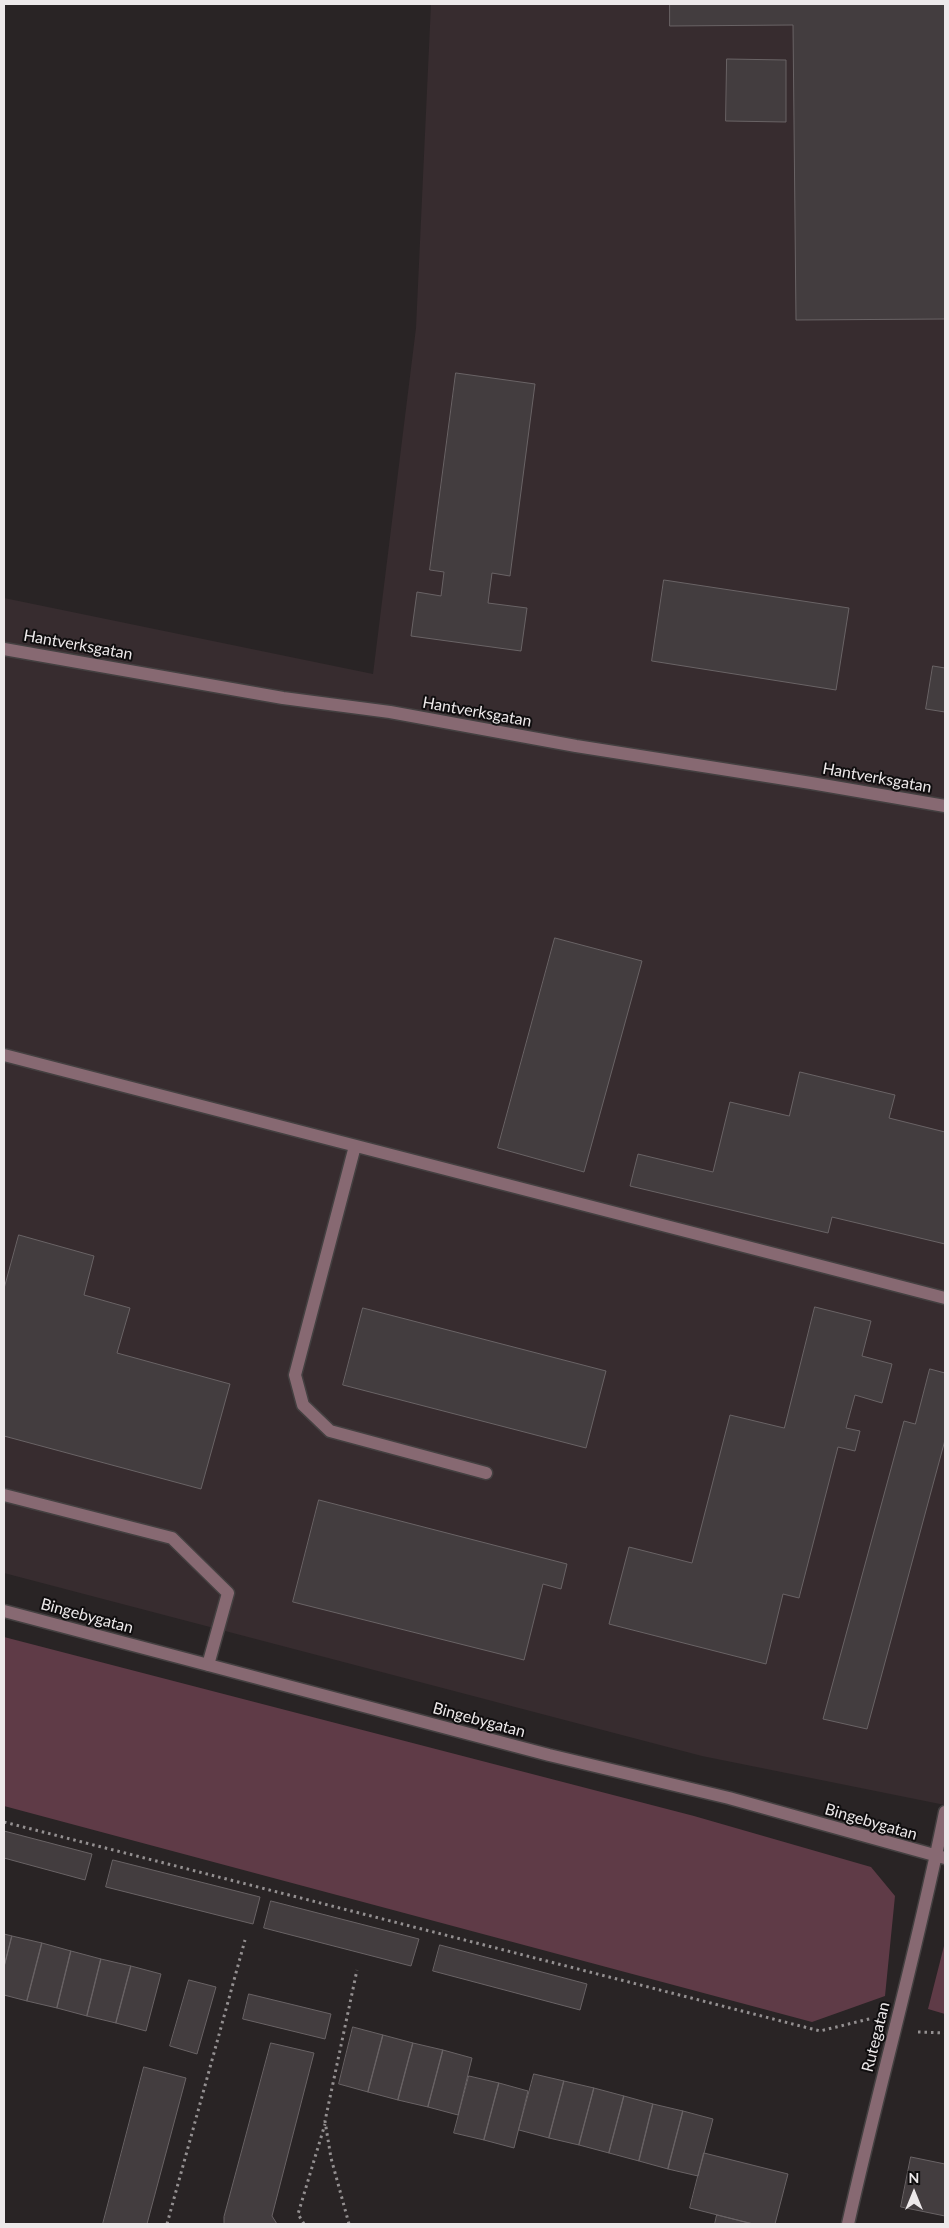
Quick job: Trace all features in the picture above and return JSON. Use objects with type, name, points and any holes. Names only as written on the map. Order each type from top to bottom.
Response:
[{"type":"street","name":"Hantverksgatan","points":[[4,648],[283,698],[390,712],[576,746],[801,781],[945,806]]},
{"type":"street","points":[[4,1055],[945,1298]]},
{"type":"street","points":[[355,1146],[295,1375],[303,1405],[330,1431],[486,1473]]},
{"type":"street","points":[[4,1495],[172,1538],[228,1593],[208,1665]]},
{"type":"street","name":"Bingebygatan","points":[[4,1611],[549,1755],[728,1798],[941,1858]]},
{"type":"street","name":"Rutegatan","points":[[848,2224],[871,2119],[941,1858],[945,1812]]},
{"type":"path","points":[[4,1822],[820,2031],[881,2016],[895,2030],[945,2033]]},
{"type":"path","points":[[169,2224],[245,1940]]},
{"type":"path","points":[[304,2224],[298,2214],[326,2121],[357,1970]]},
{"type":"path","points":[[326,2121],[331,2158],[348,2224]]},
{"type":"shaded area","points":[[431,4],[945,4],[945,1805],[702,1756],[4,1573],[4,598],[373,674],[416,328]]},
{"type":"shaded area","points":[[4,1637],[694,1816],[871,1867],[895,1896],[885,1996],[812,2022],[4,1806]]},
{"type":"shaded area","points":[[945,1942],[945,2014],[928,2009]]},
{"type":"building","points":[[670,4],[945,4],[945,319],[796,320],[793,25],[670,26]]},
{"type":"building","points":[[727,59],[786,60],[786,122],[726,121]]},
{"type":"building","points":[[456,373],[535,384],[510,576],[492,573],[488,603],[527,608],[521,651],[411,636],[417,592],[441,596],[444,572],[430,570]]},
{"type":"building","points":[[664,580],[849,608],[836,690],[652,661]]},
{"type":"building","points":[[933,666],[945,668],[945,712],[926,709]]},
{"type":"building","points":[[555,938],[642,961],[584,1172],[498,1148]]},
{"type":"building","points":[[800,1072],[895,1095],[889,1118],[945,1132],[945,1244],[832,1217],[828,1233],[630,1186],[638,1154],[713,1172],[730,1102],[789,1116]]},
{"type":"building","points":[[19,1235],[94,1256],[84,1295],[130,1308],[117,1353],[230,1384],[201,1489],[4,1436],[4,1289]]},
{"type":"building","points":[[815,1307],[871,1321],[862,1356],[892,1364],[882,1403],[855,1395],[846,1428],[860,1431],[855,1451],[838,1447],[799,1598],[783,1594],[766,1664],[609,1624],[629,1547],[692,1563],[730,1415],[784,1428]]},
{"type":"building","points":[[363,1308],[606,1371],[586,1448],[343,1385]]},
{"type":"building","points":[[930,1369],[945,1373],[945,1440],[867,1729],[823,1719],[904,1421],[915,1424]]},
{"type":"building","points":[[319,1500],[567,1564],[561,1589],[543,1584],[524,1660],[293,1602]]},
{"type":"building","points":[[4,1831],[92,1854],[85,1880],[4,1858]]},
{"type":"building","points":[[113,1860],[260,1897],[253,1924],[106,1887]]},
{"type":"building","points":[[271,1901],[419,1939],[411,1966],[264,1928]]},
{"type":"building","points":[[4,1934],[12,1936],[4,1967]]},
{"type":"building","points":[[12,1936],[42,1943],[27,2001],[4,1995],[4,1967]]},
{"type":"building","points":[[42,1943],[71,1951],[57,2008],[27,2001]]},
{"type":"building","points":[[440,1945],[587,1984],[580,2010],[433,1971]]},
{"type":"building","points":[[71,1951],[101,1959],[87,2016],[57,2008]]},
{"type":"building","points":[[101,1959],[131,1966],[116,2023],[87,2016]]},
{"type":"building","points":[[131,1966],[161,1974],[146,2031],[116,2023]]},
{"type":"building","points":[[189,1980],[216,1987],[197,2054],[170,2046]]},
{"type":"building","points":[[249,1994],[331,2014],[325,2039],[243,2019]]},
{"type":"building","points":[[353,2027],[383,2035],[368,2092],[339,2084]]},
{"type":"building","points":[[383,2035],[413,2043],[398,2100],[368,2092]]},
{"type":"building","points":[[271,2043],[314,2053],[272,2216],[277,2224],[224,2224],[224,2217]]},
{"type":"building","points":[[413,2043],[443,2050],[428,2107],[398,2100]]},
{"type":"building","points":[[443,2050],[472,2058],[458,2115],[428,2107]]},
{"type":"building","points":[[144,2067],[186,2078],[147,2224],[103,2224]]},
{"type":"building","points":[[534,2074],[564,2081],[549,2138],[519,2130]]},
{"type":"building","points":[[469,2076],[499,2083],[484,2140],[454,2133]]},
{"type":"building","points":[[564,2081],[594,2088],[579,2145],[549,2138]]},
{"type":"building","points":[[499,2083],[528,2091],[514,2148],[484,2140]]},
{"type":"building","points":[[594,2088],[624,2096],[609,2153],[579,2145]]},
{"type":"building","points":[[624,2096],[653,2104],[639,2161],[609,2153]]},
{"type":"building","points":[[653,2104],[683,2111],[668,2169],[639,2161]]},
{"type":"building","points":[[683,2111],[713,2119],[698,2176],[668,2169]]},
{"type":"building","points":[[704,2153],[788,2174],[775,2224],[753,2224],[690,2208]]},
{"type":"building","points":[[911,2157],[945,2164],[945,2216],[901,2207]]},
{"type":"building","points":[[717,2215],[753,2224],[715,2224]]}]
